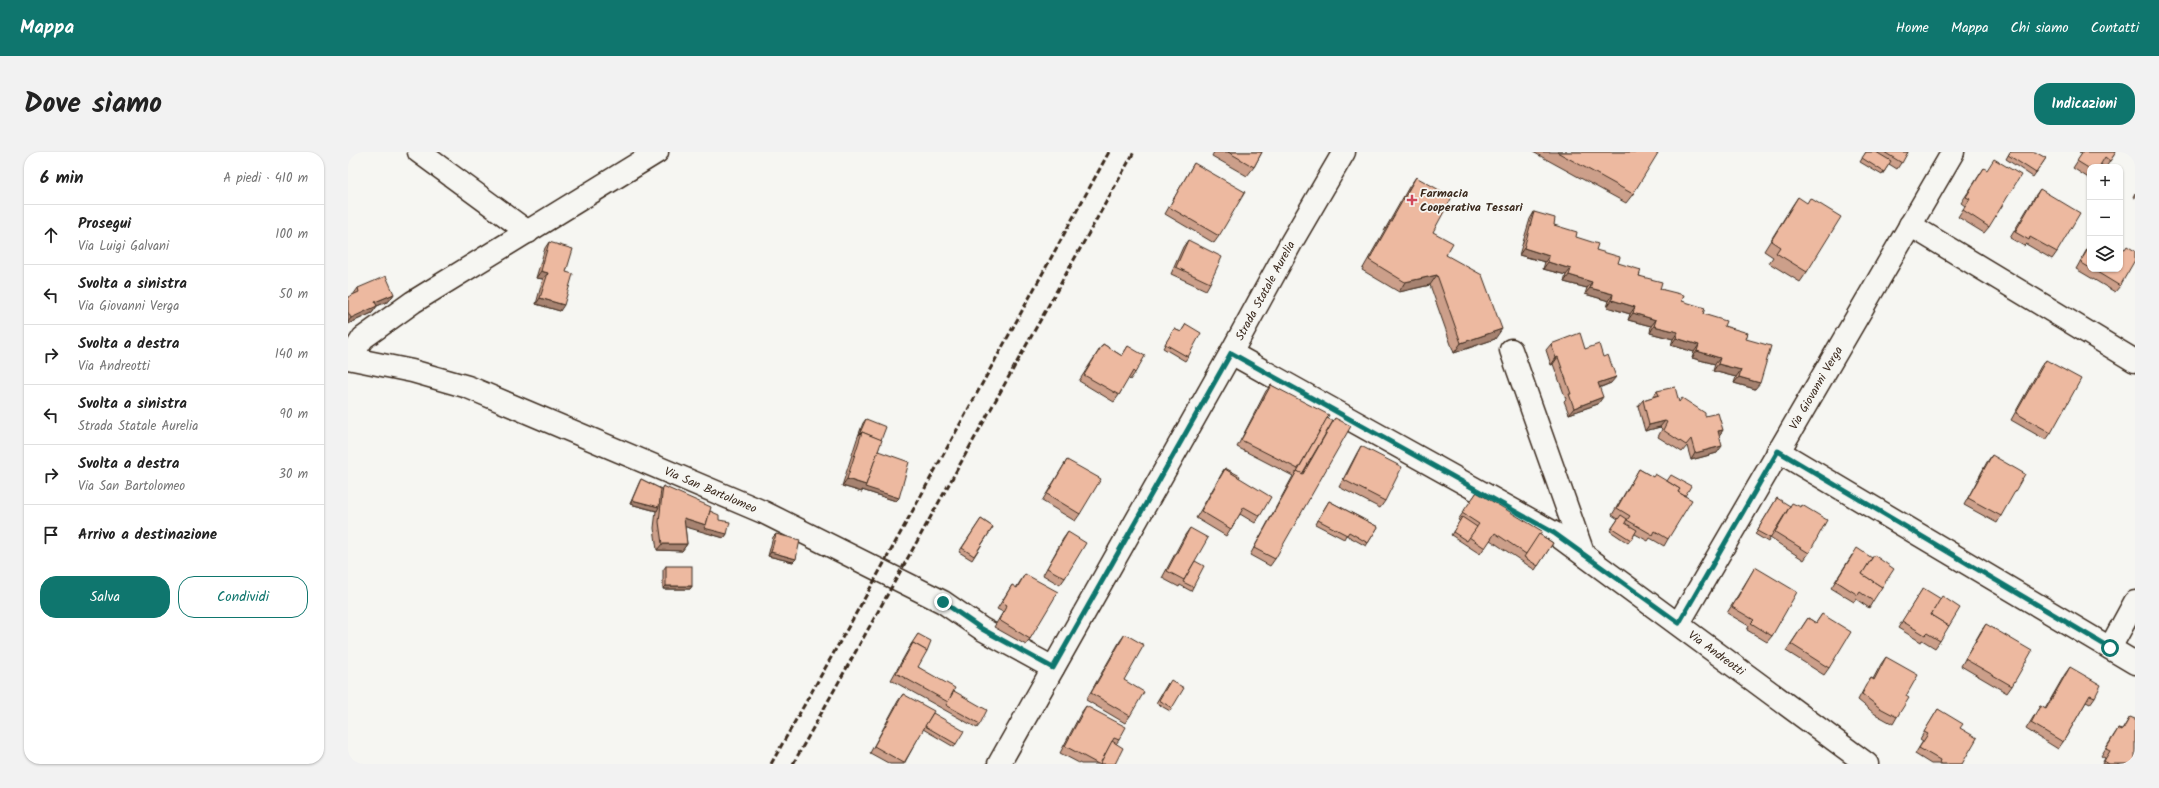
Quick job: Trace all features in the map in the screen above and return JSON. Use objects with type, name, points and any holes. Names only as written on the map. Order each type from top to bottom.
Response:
[{"type":"street","points":[[419,152],[528,232]]},
{"type":"street","points":[[349,358],[363,338],[413,302],[657,152]]},
{"type":"street","name":"Strada Statale Aurelia","points":[[999,764],[1231,353],[1291,243],[1344,152]]},
{"type":"street","name":"Via Giovanni Verga","points":[[1679,623],[1953,152]]},
{"type":"street","points":[[1910,225],[2135,360]]},
{"type":"street","points":[[1511,350],[1582,553]]},
{"type":"street","name":"Via Andreotti","points":[[1231,353],[1554,533],[1679,623],[1867,764]]},
{"type":"street","name":"Via San Bartolomeo","points":[[349,358],[412,371],[468,387],[763,512],[943,602],[982,629],[1053,668]]},
{"type":"street","points":[[1778,451],[2135,664]]},
{"type":"street","points":[[2110,648],[2135,602]]},
{"type":"building","points":[[1228,152],[1262,152],[1254,167]]},
{"type":"building","points":[[1557,152],[1656,152],[1658,153],[1633,194]]},
{"type":"building","points":[[1866,152],[1876,152],[1891,161],[1884,172],[1862,158]]},
{"type":"building","points":[[1884,152],[1908,152],[1902,163]]},
{"type":"building","points":[[2011,152],[2035,152],[2046,158],[2036,173],[2008,155]]},
{"type":"building","points":[[2083,152],[2116,152],[2110,161],[2105,157],[2101,164],[2087,164],[2087,167],[2077,161]]},
{"type":"building","points":[[1994,159],[2021,175],[1989,227],[1963,210],[1970,199],[1966,197],[1984,168],[1987,170]]},
{"type":"building","points":[[1194,163],[1245,192],[1219,236],[1169,207]]},
{"type":"building","points":[[1416,177],[1452,197],[1433,232],[1453,243],[1446,255],[1482,275],[1502,329],[1461,343],[1437,275],[1405,282],[1369,260]]},
{"type":"building","points":[[2040,189],[2080,213],[2057,252],[2030,237],[2029,240],[2015,232]]},
{"type":"building","points":[[1798,197],[1807,203],[1810,198],[1841,217],[1807,272],[1776,253],[1780,247],[1771,241]]},
{"type":"building","points":[[1534,212],[1555,218],[1554,225],[1577,232],[1576,237],[1598,244],[1596,250],[1620,257],[1618,263],[1641,270],[1639,276],[1662,282],[1660,289],[1684,295],[1682,301],[1705,308],[1703,314],[1726,321],[1724,326],[1748,333],[1746,339],[1771,346],[1760,383],[1739,377],[1741,370],[1718,364],[1720,358],[1697,351],[1699,345],[1676,338],[1678,332],[1654,326],[1656,320],[1633,313],[1635,307],[1612,300],[1613,294],[1590,288],[1592,282],[1569,275],[1571,269],[1548,262],[1549,256],[1524,248]]},
{"type":"building","points":[[1188,240],[1222,257],[1210,283],[1176,267]]},
{"type":"building","points":[[549,242],[573,249],[566,272],[573,274],[564,305],[540,298],[548,273],[541,271]]},
{"type":"building","points":[[2127,246],[2135,251],[2135,260],[2120,286],[2097,272],[2123,272],[2123,248],[2125,249]]},
{"type":"building","points":[[2087,251],[2087,266],[2080,262]]},
{"type":"building","points":[[386,276],[394,294],[375,302],[377,306],[351,318],[348,312],[348,297],[359,292],[358,288]]},
{"type":"building","points":[[1186,324],[1201,333],[1188,357],[1165,344],[1174,329],[1181,332]]},
{"type":"building","points":[[1580,333],[1585,349],[1599,344],[1603,357],[1608,355],[1616,377],[1598,383],[1603,397],[1574,408],[1569,394],[1571,394],[1558,357],[1556,358],[1551,344]]},
{"type":"building","points":[[1103,344],[1122,356],[1128,346],[1145,356],[1135,373],[1133,371],[1119,395],[1084,375]]},
{"type":"building","points":[[2046,360],[2081,379],[2051,433],[2016,413]]},
{"type":"building","points":[[1271,385],[1329,415],[1298,469],[1241,440]]},
{"type":"building","points":[[1675,387],[1679,402],[1682,398],[1705,413],[1705,416],[1718,413],[1723,430],[1718,431],[1722,446],[1695,453],[1691,439],[1686,445],[1663,430],[1667,422],[1665,421],[1649,425],[1643,400],[1659,395],[1657,391]]},
{"type":"building","points":[[1327,418],[1333,421],[1302,474],[1297,471]]},
{"type":"building","points":[[1335,418],[1351,426],[1275,559],[1254,548],[1297,471],[1303,474]]},
{"type":"building","points":[[866,419],[886,427],[881,440],[862,432],[859,435]]},
{"type":"building","points":[[862,432],[882,440],[866,485],[847,479]]},
{"type":"building","points":[[1361,446],[1402,467],[1385,501],[1344,480]]},
{"type":"building","points":[[878,451],[909,462],[899,498],[865,487]]},
{"type":"building","points":[[1992,455],[2025,474],[2001,516],[1968,498]]},
{"type":"building","points":[[1067,460],[1101,479],[1080,514],[1047,494]]},
{"type":"building","points":[[1225,468],[1240,476],[1239,478],[1225,469],[1222,472]]},
{"type":"building","points":[[1225,469],[1271,497],[1260,516],[1244,507],[1231,529],[1201,511]]},
{"type":"building","points":[[1639,469],[1653,477],[1655,474],[1680,489],[1678,492],[1692,500],[1668,539],[1655,531],[1653,535],[1627,520],[1630,516],[1617,508]]},
{"type":"building","points":[[1671,475],[1691,486],[1685,496],[1678,492],[1680,489],[1667,481]]},
{"type":"building","points":[[641,479],[661,489],[659,507],[632,500]]},
{"type":"building","points":[[663,486],[711,507],[706,525],[684,518],[687,544],[662,544],[659,522]]},
{"type":"building","points":[[1477,492],[1542,531],[1526,554],[1495,533],[1485,548],[1469,537],[1479,524],[1462,513]]},
{"type":"building","points":[[1777,498],[1790,506],[1770,538],[1757,531]]},
{"type":"building","points":[[1329,501],[1378,527],[1368,543],[1349,532],[1347,535],[1318,520]]},
{"type":"building","points":[[1792,503],[1801,507],[1802,505],[1827,520],[1809,553],[1775,532]]},
{"type":"building","points":[[710,511],[719,515],[719,520],[730,522],[727,534],[704,528]]},
{"type":"building","points":[[1621,515],[1627,519],[1625,523],[1637,530],[1631,540],[1612,528]]},
{"type":"building","points":[[1462,517],[1477,527],[1467,541],[1453,532]]},
{"type":"building","points":[[981,519],[993,527],[974,556],[962,548]]},
{"type":"building","points":[[1190,528],[1208,538],[1184,580],[1167,571]]},
{"type":"building","points":[[1068,532],[1086,543],[1065,578],[1047,568]]},
{"type":"building","points":[[776,534],[800,540],[796,559],[771,552]]},
{"type":"building","points":[[1539,534],[1553,543],[1538,566],[1524,557]]},
{"type":"building","points":[[1857,548],[1872,558],[1862,574],[1882,587],[1873,601],[1860,592],[1858,595],[1836,581]]},
{"type":"building","points":[[1874,555],[1894,569],[1882,587],[1862,574]]},
{"type":"building","points":[[1195,561],[1204,566],[1193,587],[1183,582]]},
{"type":"building","points":[[666,566],[692,566],[692,586],[666,586]]},
{"type":"building","points":[[1755,567],[1797,592],[1772,636],[1751,623],[1754,620],[1732,607]]},
{"type":"building","points":[[1025,574],[1058,592],[1030,639],[999,620],[1007,605],[1002,602],[1012,585],[1017,588]]},
{"type":"building","points":[[1923,588],[1941,599],[1931,615],[1949,626],[1940,641],[1927,633],[1925,635],[1902,621]]},
{"type":"building","points":[[1942,596],[1960,608],[1949,626],[1931,615]]},
{"type":"building","points":[[1822,614],[1851,632],[1829,668],[1791,644],[1808,618],[1816,623]]},
{"type":"building","points":[[1986,624],[2032,651],[2012,686],[1965,659]]},
{"type":"building","points":[[918,634],[931,641],[927,651],[913,643],[910,646]]},
{"type":"building","points":[[1125,634],[1144,645],[1124,680],[1144,692],[1130,716],[1091,693]]},
{"type":"building","points":[[913,643],[927,651],[918,667],[955,688],[948,702],[896,673]]},
{"type":"building","points":[[1886,657],[1918,675],[1906,696],[1909,698],[1897,717],[1880,708],[1862,694],[1871,678],[1874,680]]},
{"type":"building","points":[[2070,667],[2101,685],[2095,697],[2090,695],[2063,742],[2031,723],[2040,706],[2046,709]]},
{"type":"building","points":[[1171,680],[1184,688],[1172,708],[1159,700]]},
{"type":"building","points":[[954,691],[987,710],[980,724],[946,705]]},
{"type":"building","points":[[903,694],[934,711],[904,763],[874,746]]},
{"type":"building","points":[[1086,706],[1126,727],[1119,740],[1114,738],[1100,764],[1065,746]]},
{"type":"building","points":[[1938,709],[1963,724],[1960,728],[1977,738],[1962,764],[1941,764],[1939,763],[1940,760],[1919,748],[1928,734],[1924,732]]},
{"type":"building","points":[[933,713],[964,731],[956,744],[925,726]]},
{"type":"building","points":[[2130,717],[2135,719],[2135,764],[2109,764],[2104,761],[2110,751],[2106,749],[2118,729],[2122,731]]},
{"type":"building","points":[[1112,741],[1123,748],[1115,764],[1100,764]]},
{"type":"railway","points":[[771,764],[872,585],[1109,152]]},
{"type":"railway","points":[[793,764],[1134,152]]},
{"type":"place","name":"Farmacia Cooperativa Tessari","points":[[1412,200]]},
{"type":"route","points":[[943,602],[982,629],[1053,668],[1231,353],[1554,533],[1679,623],[1778,451],[2110,648]]}]
